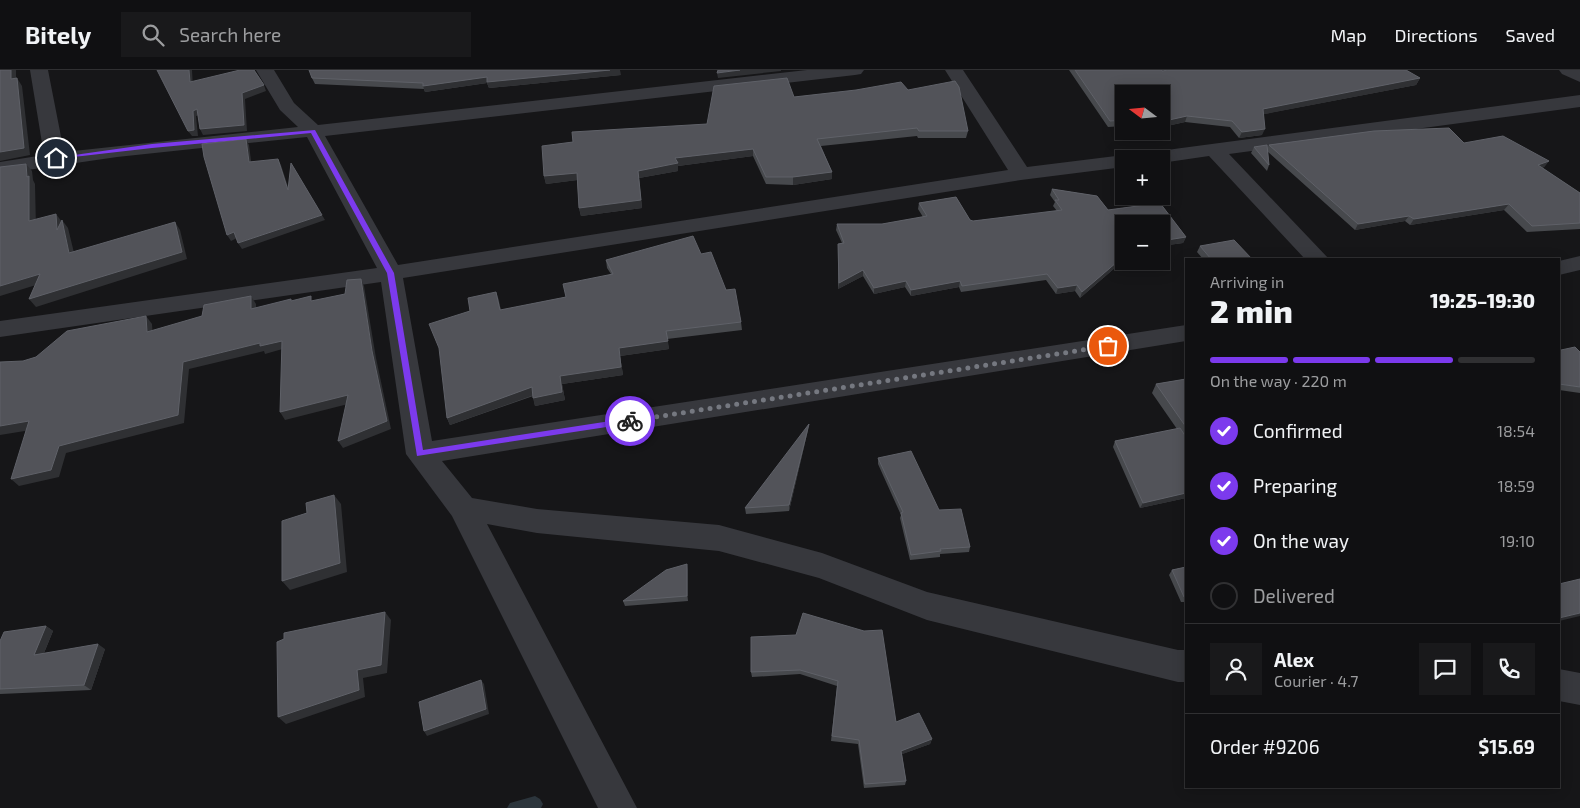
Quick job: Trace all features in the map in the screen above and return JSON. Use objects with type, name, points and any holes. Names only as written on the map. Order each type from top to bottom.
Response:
[{"type":"street","points":[[39,70],[56,158]]},
{"type":"street","points":[[265,70],[287,106],[313,132],[390,273],[420,454],[463,508],[618,808]]},
{"type":"street","points":[[0,168],[56,158],[152,146],[313,132],[855,70]]},
{"type":"street","points":[[954,70],[1021,174]]},
{"type":"street","points":[[1568,70],[1580,77]]},
{"type":"street","points":[[1170,156],[1580,101]]},
{"type":"street","points":[[1214,150],[1317,258]]},
{"type":"street","points":[[0,329],[390,273],[1021,174],[1115,162]]},
{"type":"street","points":[[1560,268],[1580,264]]},
{"type":"street","points":[[420,454],[1185,333]]},
{"type":"street","points":[[463,508],[537,521],[719,538],[822,566],[927,606],[1185,666]]},
{"type":"street","points":[[1560,685],[1580,689]]},
{"type":"building","points":[[0,70],[11,70],[11,79],[17,78],[24,148],[0,152]]},
{"type":"building","points":[[157,70],[189,70],[190,82],[240,70],[254,70],[264,85],[242,93],[244,125],[200,129],[197,109],[193,111],[194,130],[188,131]]},
{"type":"building","points":[[309,70],[610,70],[487,82],[487,77],[423,86],[423,83],[312,78]]},
{"type":"building","points":[[718,70],[740,70],[717,73]]},
{"type":"building","points":[[1075,70],[1406,70],[1420,78],[1263,109],[1265,129],[1242,132],[1232,121],[1187,116],[1170,120],[1170,85],[1115,85],[1115,121],[1110,121]]},
{"type":"building","points":[[787,78],[794,97],[856,90],[901,82],[908,90],[955,81],[959,87],[968,131],[919,131],[917,128],[817,139],[832,172],[793,177],[766,177],[753,149],[675,158],[678,163],[638,171],[641,200],[579,208],[577,173],[544,176],[542,146],[573,142],[572,132],[707,124],[714,86]]},
{"type":"building","points":[[1449,128],[1464,143],[1503,136],[1549,161],[1538,165],[1580,193],[1580,223],[1532,226],[1509,204],[1414,219],[1409,216],[1358,224],[1269,145],[1374,131]]},
{"type":"building","points":[[246,139],[249,162],[278,159],[288,190],[291,163],[322,215],[238,243],[234,232],[227,235],[204,157],[202,144]]},
{"type":"building","points":[[1267,145],[1269,165],[1254,147]]},
{"type":"building","points":[[26,164],[27,177],[29,176],[29,221],[56,214],[57,230],[62,220],[69,253],[175,222],[182,252],[29,299],[40,274],[0,286],[0,167]]},
{"type":"building","points":[[1052,189],[1097,196],[1108,210],[1145,205],[1162,205],[1169,215],[1115,215],[1115,264],[1082,292],[1077,285],[1058,288],[1047,274],[962,286],[960,281],[911,290],[906,281],[874,288],[863,270],[839,283],[838,244],[844,243],[837,224],[882,224],[927,216],[919,203],[956,197],[970,220],[973,221],[1062,210],[1055,200],[1059,200]]},
{"type":"building","points":[[1170,216],[1186,237],[1170,240]]},
{"type":"building","points":[[693,236],[701,254],[711,252],[726,290],[735,289],[741,322],[666,331],[668,341],[619,348],[621,367],[560,376],[562,392],[533,398],[532,387],[447,418],[439,348],[429,324],[470,311],[468,298],[496,292],[500,310],[566,297],[563,284],[613,274],[606,260]]},
{"type":"building","points":[[1234,240],[1251,258],[1210,258],[1200,246]]},
{"type":"building","points":[[361,279],[372,351],[387,421],[338,441],[348,395],[280,412],[282,341],[260,346],[260,343],[183,362],[178,415],[59,446],[51,470],[11,479],[29,421],[0,426],[0,362],[23,361],[36,357],[67,331],[146,316],[147,332],[202,316],[204,305],[251,296],[251,309],[311,296],[311,301],[345,294],[347,280]]},
{"type":"building","points":[[1575,347],[1580,352],[1580,387],[1560,384],[1561,350]]},
{"type":"building","points":[[1185,379],[1185,426],[1156,384]]},
{"type":"building","points":[[809,424],[789,505],[745,508]]},
{"type":"building","points":[[1180,428],[1185,436],[1185,493],[1143,503],[1115,441]]},
{"type":"building","points":[[911,451],[939,510],[961,509],[970,547],[940,549],[941,551],[911,555],[901,513],[903,512],[878,458]]},
{"type":"building","points":[[334,495],[340,563],[282,581],[282,521],[307,513],[306,503]]},
{"type":"building","points":[[687,564],[687,596],[623,601],[666,570]]},
{"type":"building","points":[[1185,567],[1185,597],[1184,597],[1172,570]]},
{"type":"building","points":[[1580,579],[1580,613],[1560,618],[1560,584]]},
{"type":"building","points":[[385,612],[381,665],[357,670],[359,690],[278,717],[277,642],[284,639],[284,633]]},
{"type":"building","points":[[803,613],[864,631],[882,630],[896,722],[919,713],[932,739],[901,751],[906,781],[865,784],[859,740],[832,736],[838,681],[800,670],[751,672],[751,637],[796,635]]},
{"type":"building","points":[[46,626],[34,655],[98,644],[84,685],[0,689],[0,641],[4,632]]},
{"type":"building","points":[[481,680],[486,709],[424,731],[419,702]]},
{"type":"waterway","points":[[515,808],[535,804]]},
{"type":"way so far","points":[[630,421],[1108,346]]},
{"type":"route","points":[[56,158],[152,146],[313,132],[390,273],[420,454],[630,421]]}]
